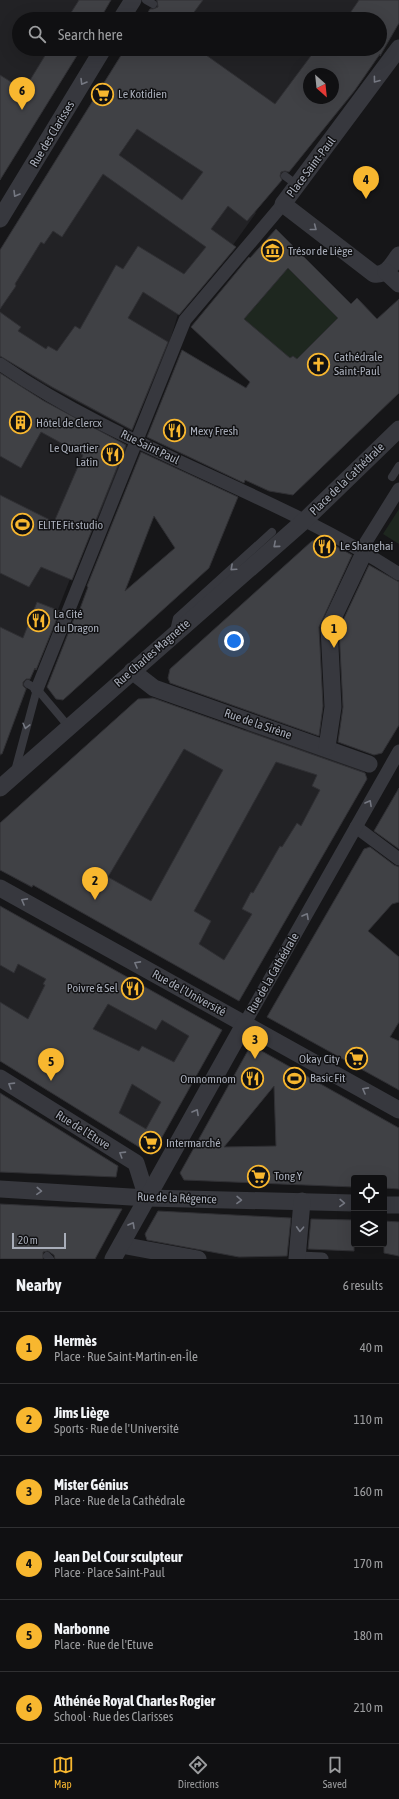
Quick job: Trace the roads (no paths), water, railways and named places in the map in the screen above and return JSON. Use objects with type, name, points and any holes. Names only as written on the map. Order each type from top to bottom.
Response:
[{"type":"street","points":[[125,12],[133,0]]},
{"type":"street","name":"Place Saint-Paul","points":[[386,272],[381,275],[374,274],[283,204],[291,181],[399,48]]},
{"type":"street","name":"Rue des Clarisses","points":[[0,219],[99,56]]},
{"type":"street","points":[[32,687],[77,586],[123,476],[185,320],[283,204]]},
{"type":"street","points":[[399,255],[386,272],[399,284]]},
{"type":"street","name":"Rue Saint Paul","points":[[0,364],[27,383],[136,441],[305,520]]},
{"type":"street","name":"Place de la Cathédrale","points":[[399,429],[305,520],[399,574]]},
{"type":"street","points":[[327,747],[333,707],[329,627],[362,553],[399,489]]},
{"type":"street","name":"Rue Charles Magnette","points":[[0,788],[305,520]]},
{"type":"street","name":"Rue de la Sirène","points":[[132,671],[154,688],[327,747],[387,771]]},
{"type":"street","name":"Rue de la Cathédrale","points":[[117,1252],[399,751]]},
{"type":"street","points":[[356,827],[399,859]]},
{"type":"street","name":"Rue de l'Université","points":[[0,888],[399,1110]]},
{"type":"street","name":"Rue de l'Etuve","points":[[0,1078],[136,1163],[148,1198]]},
{"type":"street","name":"Rue de la Régence","points":[[0,1188],[148,1198],[302,1201],[351,1204]]},
{"type":"street","points":[[302,1201],[298,1258],[322,1259]]},
{"type":"street","points":[[387,1205],[399,1205]]},
{"type":"street","points":[[117,1252],[198,1259]]},
{"type":"lane","points":[[392,477],[399,466]]},
{"type":"lane","points":[[174,634],[177,618],[272,532]]},
{"type":"lane","points":[[32,687],[69,726]]},
{"type":"lane","points":[[14,775],[32,687]]},
{"type":"place","name":"Le Kotidien","points":[[103,94]]},
{"type":"place","name":"Athénée Royal Charles Rogier","points":[[22,110]]},
{"type":"place","name":"Jean Del Cour sculpteur","points":[[366,199]]},
{"type":"place","name":"Trésor de Liège","points":[[273,251]]},
{"type":"place","name":"Cathédrale Saint-Paul","points":[[319,364]]},
{"type":"place","name":"Hôtel de Clercx","points":[[21,423]]},
{"type":"place","name":"Mexy Fresh","points":[[174,431]]},
{"type":"place","name":"Le Quartier Latin","points":[[113,455]]},
{"type":"place","name":"ELITE Fit studio","points":[[22,525]]},
{"type":"place","name":"Le Shanghai","points":[[325,546]]},
{"type":"place","name":"La Cité du Dragon","points":[[38,621]]},
{"type":"place","name":"Hermès","points":[[334,648]]},
{"type":"place","name":"Jims Liège","points":[[95,900]]},
{"type":"place","name":"Poivre & Sel","points":[[133,988]]},
{"type":"place","name":"Mister Génius","points":[[255,1059]]},
{"type":"place","name":"Okay City","points":[[356,1059]]},
{"type":"place","name":"Basic Fit","points":[[295,1078]]},
{"type":"place","name":"Omnomnom","points":[[252,1079]]},
{"type":"place","name":"Narbonne","points":[[51,1081]]},
{"type":"place","name":"Intermarché","points":[[150,1143]]},
{"type":"place","name":"Tong Y","points":[[259,1176]]}]
